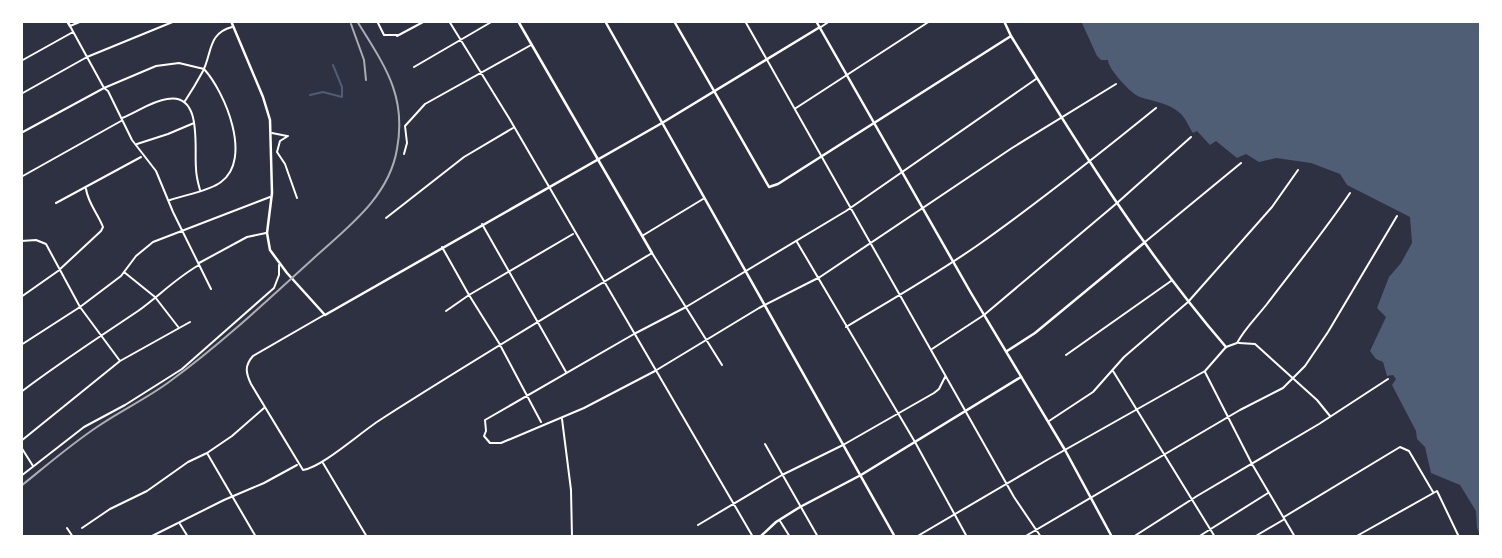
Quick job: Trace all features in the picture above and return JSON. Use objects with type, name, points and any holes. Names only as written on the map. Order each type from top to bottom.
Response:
[{"type":"street","points":[[67,21],[104,88],[108,90],[142,156],[156,171],[211,289]]},
{"type":"street","points":[[70,26],[82,21]]},
{"type":"street","points":[[21,94],[87,57],[175,21]]},
{"type":"street","points":[[231,21],[268,109],[271,133],[268,233],[270,250],[279,264],[325,315]]},
{"type":"street","points":[[377,21],[384,35],[398,35],[425,21]]},
{"type":"street","points":[[449,21],[514,127],[753,537]]},
{"type":"street","points":[[414,67],[493,21]]},
{"type":"street","points":[[518,21],[652,253],[722,365]]},
{"type":"street","points":[[605,21],[895,537]]},
{"type":"street","points":[[674,21],[769,187],[823,158],[1011,36]]},
{"type":"street","points":[[745,21],[1007,484],[1041,537]]},
{"type":"street","points":[[816,21],[902,174],[1065,450],[1112,537]]},
{"type":"street","points":[[652,253],[499,343],[384,417],[322,461],[305,469],[298,464],[246,374],[246,366],[253,356],[662,122],[830,21]]},
{"type":"street","points":[[794,108],[930,21]]},
{"type":"street","points":[[1004,21],[1061,118],[1144,243],[1226,347]]},
{"type":"street","points":[[185,101],[204,69],[210,46],[218,33],[233,26]]},
{"type":"street","points":[[21,61],[74,32]]},
{"type":"street","points":[[404,154],[407,143],[405,126],[425,104],[532,44]]},
{"type":"street","points":[[21,133],[104,88],[166,64],[179,63],[204,69],[218,88],[227,107],[235,144],[231,172],[221,182],[170,200]]},
{"type":"street","points":[[1037,79],[902,174],[797,241],[485,420],[484,436],[490,443],[501,443],[562,418],[655,371],[764,306],[820,277],[1012,148],[1116,85]]},
{"type":"street","points":[[21,177],[121,119],[168,99],[180,98],[185,101],[194,122],[197,144],[195,170],[200,190]]},
{"type":"street","points":[[846,327],[900,296],[976,246],[1156,108]]},
{"type":"street","points":[[136,145],[194,122]]},
{"type":"street","points":[[386,218],[464,157],[514,127]]},
{"type":"street","points":[[271,133],[288,136],[280,141],[277,152],[285,164],[298,198]]},
{"type":"street","points":[[930,349],[984,315],[1118,203],[1191,137]]},
{"type":"street","points":[[56,204],[142,156]]},
{"type":"street","points":[[1006,352],[1035,333],[1241,163]]},
{"type":"street","points":[[1048,422],[1093,392],[1124,357],[1188,302],[1272,207],[1298,170]]},
{"type":"street","points":[[21,297],[58,271],[103,227],[86,189]]},
{"type":"street","points":[[1237,343],[1244,329],[1319,239],[1350,193]]},
{"type":"street","points":[[21,345],[80,307],[124,272],[135,256],[153,242],[271,197]]},
{"type":"street","points":[[642,236],[704,199]]},
{"type":"street","points":[[1024,537],[1283,388],[1305,366],[1333,325],[1397,216]]},
{"type":"street","points":[[482,224],[567,373]]},
{"type":"street","points":[[21,392],[68,356],[155,297],[172,282],[247,237],[268,233]]},
{"type":"street","points":[[446,311],[574,234]]},
{"type":"street","points":[[21,241],[42,241],[53,254],[58,271],[80,307],[120,361]]},
{"type":"street","points":[[797,241],[915,442],[967,537]]},
{"type":"street","points":[[442,247],[499,343],[542,424]]},
{"type":"street","points":[[21,476],[84,427],[182,369],[274,288],[279,275],[279,264]]},
{"type":"street","points":[[124,272],[155,297],[179,329]]},
{"type":"street","points":[[1066,355],[1171,280]]},
{"type":"street","points":[[21,441],[120,361],[190,322]]},
{"type":"street","points":[[916,537],[1136,408],[1205,371],[1226,347],[1237,343],[1255,344],[1317,400],[1330,417]]},
{"type":"street","points":[[1113,371],[1215,537]]},
{"type":"street","points":[[1205,371],[1252,464],[1295,537]]},
{"type":"street","points":[[698,525],[782,475],[898,414],[939,389],[946,376]]},
{"type":"street","points":[[760,537],[800,507],[861,475],[1021,377]]},
{"type":"street","points":[[1133,537],[1388,379]]},
{"type":"street","points":[[82,528],[207,453],[232,436],[265,407]]},
{"type":"street","points":[[562,418],[572,537]]},
{"type":"street","points":[[765,444],[818,537]]},
{"type":"street","points":[[21,447],[33,466]]},
{"type":"street","points":[[1254,537],[1400,447],[1409,451],[1459,537]]},
{"type":"street","points":[[207,453],[256,537]]},
{"type":"street","points":[[322,461],[367,537]]},
{"type":"street","points":[[150,537],[298,464]]},
{"type":"street","points":[[1354,537],[1435,492]]},
{"type":"street","points":[[1198,537],[1269,493]]},
{"type":"street","points":[[780,520],[790,537]]},
{"type":"street","points":[[179,523],[188,537]]},
{"type":"street","points":[[67,528],[73,537]]},
{"type":"water","points":[[1081,21],[1481,21],[1481,537],[1477,528],[1476,511],[1460,485],[1431,473],[1425,447],[1417,439],[1416,431],[1392,385],[1396,379],[1393,375],[1387,376],[1383,362],[1376,359],[1370,351],[1386,317],[1377,308],[1389,277],[1412,243],[1410,217],[1347,185],[1340,174],[1311,163],[1276,158],[1259,162],[1246,154],[1237,158],[1216,141],[1210,145],[1197,131],[1193,133],[1176,110],[1140,97],[1126,86],[1108,60],[1101,60],[1097,56]]},
{"type":"waterway","points":[[310,95],[323,92],[342,97],[342,87],[333,65]]},
{"type":"railway","points":[[21,486],[87,434],[160,388],[207,353],[341,234],[376,196],[393,166],[399,112],[391,81],[357,21]]},
{"type":"railway","points":[[351,24],[364,60],[366,80]]}]
